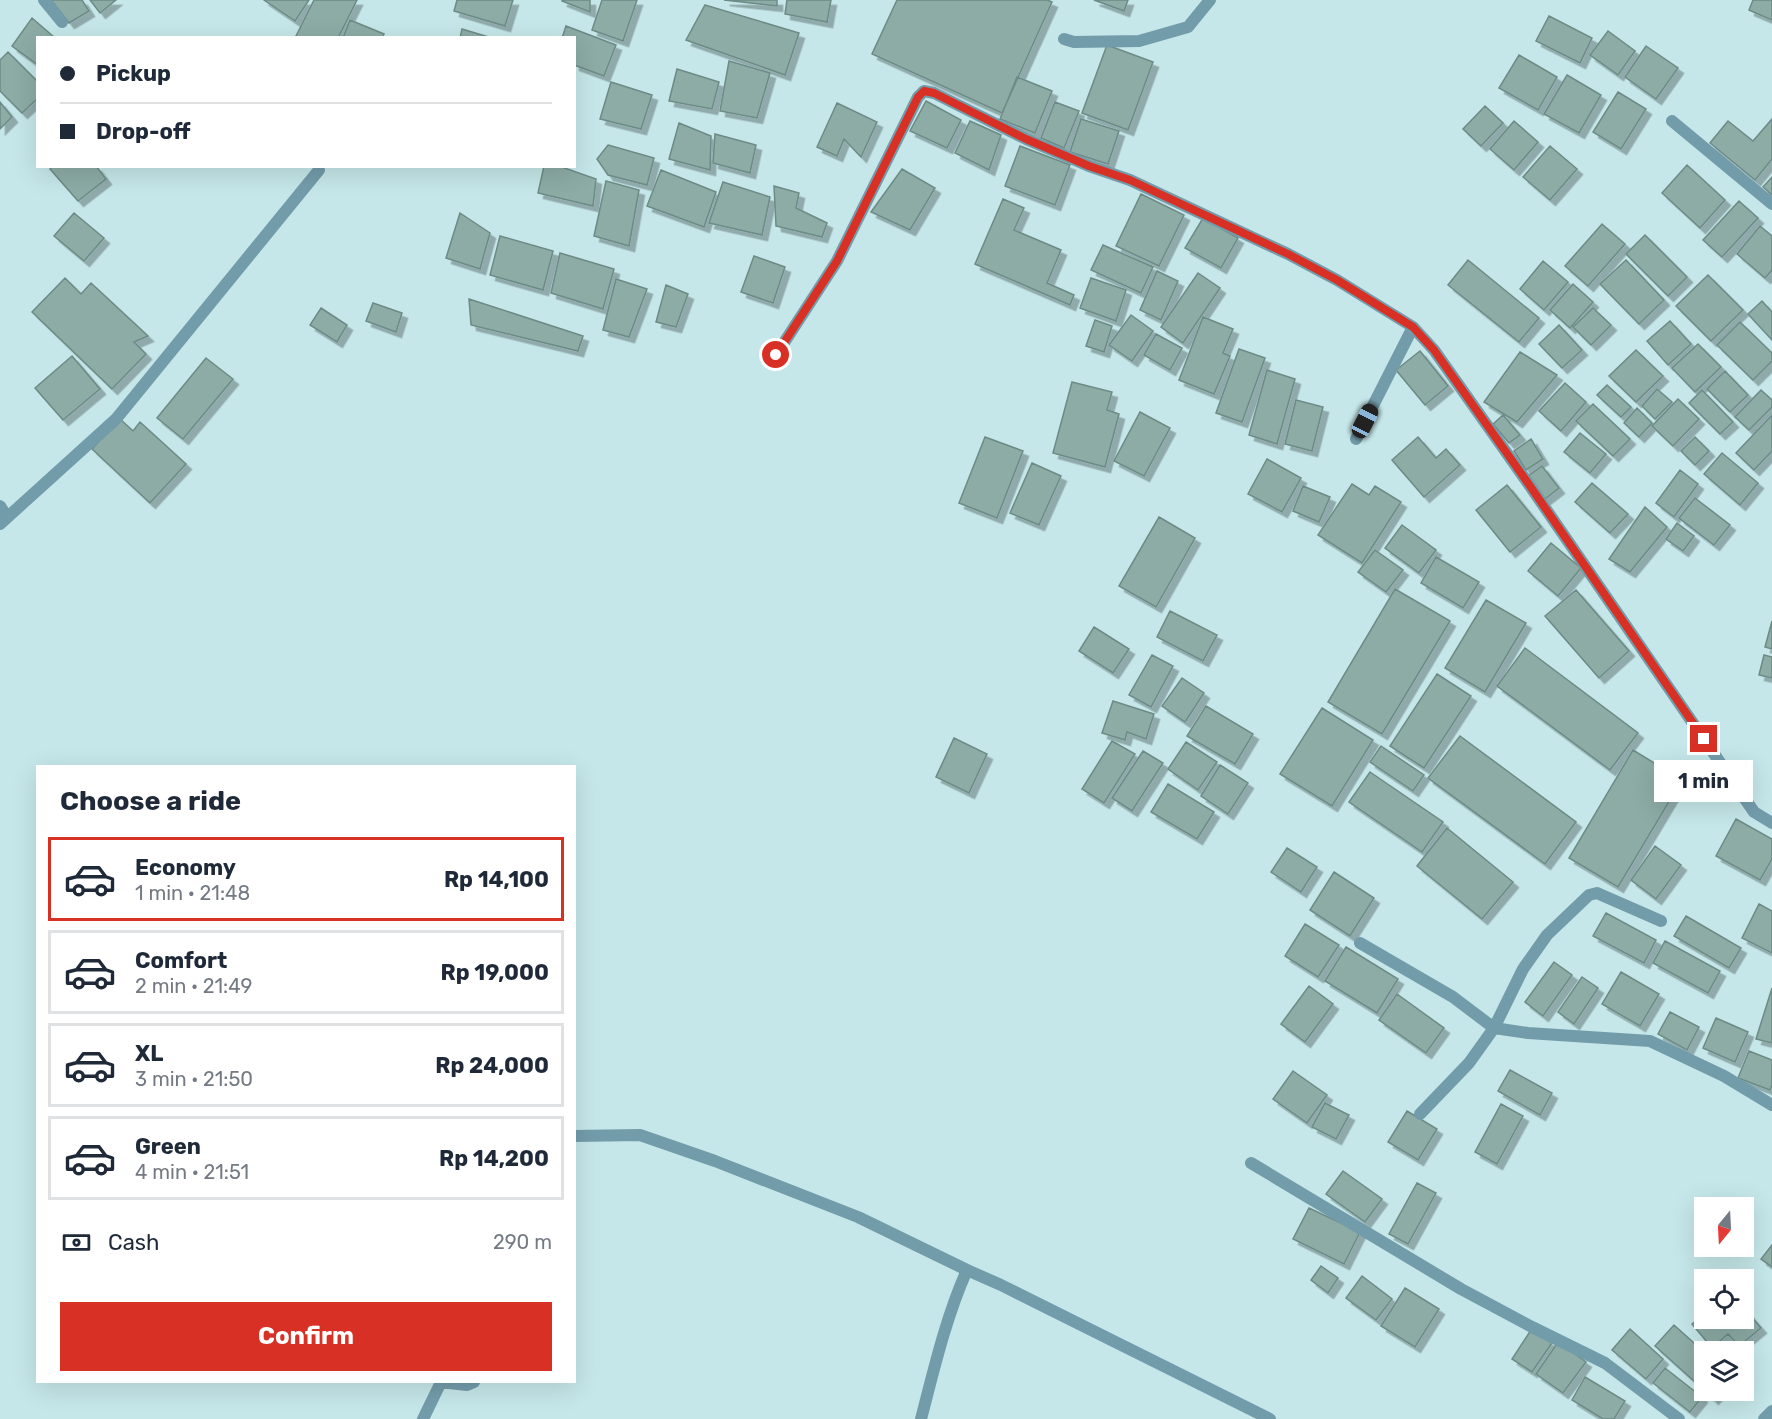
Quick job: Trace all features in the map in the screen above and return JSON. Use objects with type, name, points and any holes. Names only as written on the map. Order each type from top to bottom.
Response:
[{"type":"street","points":[[44,0],[62,22]]},
{"type":"street","points":[[1064,39],[1074,42],[1139,41],[1188,27],[1210,0]]},
{"type":"street","points":[[776,355],[837,261],[918,97],[924,91],[934,93],[1037,144],[1130,180],[1288,254],[1337,280],[1413,327],[1434,350],[1754,812],[1772,823]]},
{"type":"street","points":[[1672,121],[1772,204]]},
{"type":"street","points":[[0,506],[4,520],[116,419],[319,170]]},
{"type":"street","points":[[1356,439],[1413,327]]},
{"type":"street","points":[[1420,1114],[1469,1063],[1494,1028],[1523,969],[1547,935],[1589,895],[1597,893],[1661,921]]},
{"type":"street","points":[[1360,943],[1452,997],[1494,1028],[1527,1034],[1650,1041],[1724,1076],[1772,1105]]},
{"type":"street","points":[[576,1136],[640,1135],[651,1138],[858,1217],[1001,1285],[1270,1419]]},
{"type":"street","points":[[1251,1163],[1461,1288],[1605,1363],[1679,1419]]},
{"type":"street","points":[[921,1419],[941,1344],[967,1270]]},
{"type":"street","points":[[423,1419],[441,1383]]},
{"type":"street","points":[[450,1383],[467,1385],[472,1383]]},
{"type":"street","points":[[1764,1419],[1772,1411]]},
{"type":"building","points":[[51,0],[82,0],[89,11],[69,23]]},
{"type":"building","points":[[90,0],[116,0],[100,13]]},
{"type":"building","points":[[264,0],[309,0],[295,21]]},
{"type":"building","points":[[314,0],[357,0],[339,36],[296,36]]},
{"type":"building","points":[[457,0],[513,0],[505,26],[454,11]]},
{"type":"building","points":[[590,0],[590,12],[562,1]]},
{"type":"building","points":[[602,0],[637,0],[623,41],[592,30]]},
{"type":"building","points":[[724,0],[777,0],[777,6]]},
{"type":"building","points":[[787,0],[831,0],[827,22],[785,14]]},
{"type":"building","points":[[897,0],[1047,0],[1052,2],[1002,113],[872,54]]},
{"type":"building","points":[[1094,0],[1128,0],[1124,11]]},
{"type":"building","points":[[1753,0],[1772,0],[1772,20],[1749,10]]},
{"type":"building","points":[[705,5],[799,33],[785,75],[686,40]]},
{"type":"building","points":[[1549,16],[1592,38],[1580,63],[1536,41]]},
{"type":"building","points":[[32,18],[53,36],[36,36],[36,64],[12,46]]},
{"type":"building","points":[[350,20],[384,34],[383,36],[344,36]]},
{"type":"building","points":[[566,26],[616,45],[604,76],[576,66],[576,36],[563,36]]},
{"type":"building","points":[[462,29],[485,36],[460,36]]},
{"type":"building","points":[[1608,31],[1635,51],[1618,75],[1590,55]]},
{"type":"building","points":[[1107,45],[1153,62],[1128,130],[1082,113]]},
{"type":"building","points":[[1646,46],[1678,68],[1656,99],[1625,77]]},
{"type":"building","points":[[8,52],[36,80],[36,100],[22,113],[0,91],[0,60]]},
{"type":"building","points":[[1519,55],[1557,77],[1538,110],[1499,88]]},
{"type":"building","points":[[729,61],[770,73],[757,118],[720,111]]},
{"type":"building","points":[[677,69],[719,82],[712,109],[669,101]]},
{"type":"building","points":[[1567,75],[1601,95],[1579,133],[1544,114]]},
{"type":"building","points":[[1017,77],[1052,91],[1035,133],[1000,119]]},
{"type":"building","points":[[611,82],[652,95],[641,129],[600,119]]},
{"type":"building","points":[[1618,92],[1646,109],[1621,149],[1593,132]]},
{"type":"building","points":[[926,101],[961,120],[947,148],[910,131]]},
{"type":"building","points":[[0,102],[12,117],[0,129]]},
{"type":"building","points":[[1055,102],[1079,111],[1064,148],[1041,138]]},
{"type":"building","points":[[837,103],[877,122],[861,157],[844,139],[837,156],[817,147]]},
{"type":"building","points":[[1485,106],[1503,123],[1481,146],[1463,129]]},
{"type":"building","points":[[1081,119],[1119,131],[1108,164],[1070,152]]},
{"type":"building","points":[[1772,119],[1772,159],[1755,180],[1710,143],[1728,121],[1753,141]]},
{"type":"building","points":[[970,121],[1001,135],[989,170],[955,153]]},
{"type":"building","points":[[1514,121],[1538,142],[1514,170],[1490,149]]},
{"type":"building","points":[[679,123],[711,136],[710,170],[669,159]]},
{"type":"building","points":[[715,134],[756,145],[750,173],[713,163]]},
{"type":"building","points":[[608,145],[654,158],[647,185],[608,175],[597,159]]},
{"type":"building","points":[[1020,146],[1070,165],[1055,205],[1005,186]]},
{"type":"building","points":[[1550,146],[1577,169],[1550,200],[1523,177]]},
{"type":"building","points":[[1687,165],[1725,200],[1700,228],[1662,193]]},
{"type":"building","points":[[98,168],[106,179],[78,201],[50,169]]},
{"type":"building","points":[[544,168],[565,168],[596,179],[593,206],[538,193]]},
{"type":"building","points":[[902,169],[935,188],[910,230],[871,212]]},
{"type":"building","points":[[661,170],[716,192],[704,227],[647,206]]},
{"type":"building","points":[[1772,177],[1772,195],[1763,187]]},
{"type":"building","points":[[606,181],[639,190],[629,246],[594,236]]},
{"type":"building","points":[[723,182],[770,197],[762,235],[709,223]]},
{"type":"building","points":[[774,186],[799,193],[796,208],[827,223],[822,237],[776,226]]},
{"type":"building","points":[[1141,194],[1184,215],[1159,266],[1116,246]]},
{"type":"building","points":[[1003,199],[1024,208],[1014,230],[1061,250],[1047,283],[1074,295],[1070,305],[975,264]]},
{"type":"building","points":[[1739,201],[1758,218],[1722,257],[1703,240]]},
{"type":"building","points":[[74,213],[104,238],[84,261],[54,236]]},
{"type":"building","points":[[460,213],[490,233],[480,269],[446,258]]},
{"type":"building","points":[[1203,218],[1238,238],[1221,268],[1185,248]]},
{"type":"building","points":[[1602,224],[1625,244],[1588,286],[1565,266]]},
{"type":"building","points":[[1760,226],[1772,236],[1772,270],[1765,278],[1737,254]]},
{"type":"building","points":[[1645,235],[1687,277],[1668,296],[1626,254]]},
{"type":"building","points":[[500,236],[553,251],[543,290],[490,275]]},
{"type":"building","points":[[1103,245],[1153,267],[1141,293],[1091,270]]},
{"type":"building","points":[[560,253],[614,269],[603,309],[551,293]]},
{"type":"building","points":[[754,256],[785,267],[773,303],[741,292]]},
{"type":"building","points":[[1468,260],[1539,318],[1519,342],[1448,285]]},
{"type":"building","points":[[1626,260],[1664,300],[1639,324],[1600,284]]},
{"type":"building","points":[[1543,261],[1568,282],[1544,310],[1520,289]]},
{"type":"building","points":[[1157,271],[1178,281],[1161,320],[1140,310]]},
{"type":"building","points":[[1198,273],[1220,288],[1183,343],[1161,327]]},
{"type":"building","points":[[1708,275],[1743,310],[1711,341],[1676,306]]},
{"type":"building","points":[[65,278],[81,294],[91,283],[148,336],[134,342],[146,354],[112,389],[32,312]]},
{"type":"building","points":[[1091,278],[1126,290],[1116,321],[1080,308]]},
{"type":"building","points":[[616,279],[647,289],[629,337],[603,330]]},
{"type":"building","points":[[1573,284],[1593,302],[1570,328],[1550,310]]},
{"type":"building","points":[[666,285],[688,294],[676,327],[656,322]]},
{"type":"building","points":[[469,299],[583,336],[578,351],[471,325]]},
{"type":"building","points":[[1762,301],[1772,312],[1772,340],[1748,314]]},
{"type":"building","points":[[373,303],[402,313],[396,332],[366,321]]},
{"type":"building","points":[[321,308],[347,325],[337,342],[310,325]]},
{"type":"building","points":[[1593,308],[1611,325],[1591,345],[1573,327]]},
{"type":"building","points":[[1131,315],[1153,331],[1132,361],[1109,345]]},
{"type":"building","points":[[1203,317],[1233,329],[1223,353],[1230,356],[1214,394],[1179,380]]},
{"type":"building","points":[[1095,320],[1112,326],[1104,352],[1086,346]]},
{"type":"building","points":[[1670,321],[1691,344],[1668,365],[1647,341]]},
{"type":"building","points":[[1740,322],[1772,353],[1772,361],[1753,380],[1717,345]]},
{"type":"building","points":[[1559,325],[1582,350],[1562,368],[1539,344]]},
{"type":"building","points":[[1156,334],[1182,348],[1170,370],[1144,355]]},
{"type":"building","points":[[1698,344],[1721,367],[1695,392],[1672,368]]},
{"type":"building","points":[[1239,349],[1265,358],[1242,422],[1216,413]]},
{"type":"building","points":[[1636,350],[1663,376],[1636,402],[1609,376]]},
{"type":"building","points":[[1420,351],[1448,386],[1425,405],[1396,370]]},
{"type":"building","points":[[1520,352],[1557,375],[1517,422],[1484,402]]},
{"type":"building","points":[[72,356],[100,389],[63,420],[35,388]]},
{"type":"building","points":[[206,358],[233,379],[183,439],[157,418]]},
{"type":"building","points":[[1267,370],[1295,379],[1277,444],[1249,435]]},
{"type":"building","points":[[1725,371],[1748,395],[1730,412],[1707,389]]},
{"type":"building","points":[[1072,382],[1112,392],[1107,410],[1119,414],[1105,467],[1053,453]]},
{"type":"building","points":[[1565,383],[1586,402],[1561,431],[1539,411]]},
{"type":"building","points":[[1607,385],[1631,407],[1621,417],[1597,395]]},
{"type":"building","points":[[1657,389],[1672,402],[1655,419],[1642,406]]},
{"type":"building","points":[[1702,390],[1733,422],[1720,434],[1689,403]]},
{"type":"building","points":[[1761,390],[1772,400],[1772,407],[1749,430],[1735,417]]},
{"type":"building","points":[[1678,399],[1699,419],[1673,446],[1652,426]]},
{"type":"building","points":[[1296,400],[1323,407],[1312,451],[1285,444]]},
{"type":"building","points":[[1593,404],[1630,439],[1613,456],[1576,421]]},
{"type":"building","points":[[1637,408],[1652,423],[1639,437],[1624,423]]},
{"type":"building","points":[[1140,412],[1170,428],[1144,476],[1114,461]]},
{"type":"building","points":[[1503,415],[1520,435],[1509,443],[1493,424]]},
{"type":"building","points":[[1772,415],[1772,451],[1754,470],[1736,453]]},
{"type":"building","points":[[120,419],[133,431],[140,422],[186,464],[150,503],[92,449]]},
{"type":"building","points":[[1580,433],[1606,454],[1590,473],[1564,452]]},
{"type":"building","points":[[985,437],[1023,451],[997,518],[959,503]]},
{"type":"building","points":[[1418,437],[1436,458],[1446,449],[1460,465],[1424,497],[1392,460]]},
{"type":"building","points":[[1695,437],[1709,451],[1695,465],[1681,451]]},
{"type":"building","points":[[1531,439],[1543,459],[1526,470],[1514,451]]},
{"type":"building","points":[[1722,453],[1758,483],[1740,505],[1704,474]]},
{"type":"building","points":[[1267,459],[1301,478],[1282,512],[1248,494]]},
{"type":"building","points":[[1032,463],[1061,476],[1039,525],[1010,513]]},
{"type":"building","points":[[1542,466],[1559,488],[1545,499],[1528,476]]},
{"type":"building","points":[[1680,470],[1698,484],[1674,517],[1656,503]]},
{"type":"building","points":[[1592,483],[1628,514],[1610,533],[1575,502]]},
{"type":"building","points":[[1352,484],[1369,495],[1375,486],[1401,502],[1362,563],[1318,535]]},
{"type":"building","points":[[1507,485],[1541,527],[1510,552],[1476,510]]},
{"type":"building","points":[[1303,486],[1330,497],[1319,522],[1293,511]]},
{"type":"building","points":[[1695,498],[1730,525],[1714,545],[1679,518]]},
{"type":"building","points":[[1645,507],[1667,527],[1630,572],[1609,559]]},
{"type":"building","points":[[1159,517],[1195,538],[1156,607],[1119,586]]},
{"type":"building","points":[[1677,523],[1694,536],[1683,551],[1666,539]]},
{"type":"building","points":[[1402,525],[1436,550],[1419,573],[1385,548]]},
{"type":"building","points":[[1551,543],[1581,568],[1558,596],[1528,571]]},
{"type":"building","points":[[1375,550],[1403,570],[1386,592],[1358,572]]},
{"type":"building","points":[[1436,557],[1479,582],[1463,608],[1421,583]]},
{"type":"building","points":[[1395,589],[1450,621],[1382,734],[1328,702]]},
{"type":"building","points":[[1576,590],[1629,651],[1599,678],[1545,616]]},
{"type":"building","points":[[1486,600],[1526,623],[1485,692],[1445,668]]},
{"type":"building","points":[[1170,611],[1217,635],[1203,661],[1157,637]]},
{"type":"building","points":[[1772,621],[1772,649],[1765,647]]},
{"type":"building","points":[[1094,627],[1129,649],[1113,673],[1079,651]]},
{"type":"building","points":[[1525,648],[1638,733],[1610,770],[1497,686]]},
{"type":"building","points":[[1152,655],[1173,666],[1151,707],[1129,695]]},
{"type":"building","points":[[1764,655],[1772,657],[1772,678],[1759,675]]},
{"type":"building","points":[[1437,674],[1471,696],[1424,768],[1390,746]]},
{"type":"building","points":[[1182,678],[1204,693],[1185,722],[1162,706]]},
{"type":"building","points":[[1113,701],[1154,714],[1146,739],[1127,732],[1125,740],[1102,733]]},
{"type":"building","points":[[1206,706],[1253,734],[1235,764],[1187,736]]},
{"type":"building","points":[[1322,708],[1373,740],[1332,806],[1280,774]]},
{"type":"building","points":[[1460,736],[1576,822],[1545,864],[1428,778]]},
{"type":"building","points":[[954,738],[987,754],[969,793],[936,777]]},
{"type":"building","points":[[1112,741],[1135,754],[1104,803],[1082,789]]},
{"type":"building","points":[[1186,742],[1217,762],[1198,790],[1168,769]]},
{"type":"building","points":[[1381,746],[1424,775],[1413,791],[1370,762]]},
{"type":"building","points":[[1633,750],[1682,780],[1618,887],[1569,858]]},
{"type":"building","points":[[1143,751],[1163,763],[1132,811],[1112,798]]},
{"type":"building","points":[[1220,765],[1248,783],[1228,814],[1201,796]]},
{"type":"building","points":[[1370,772],[1443,822],[1422,852],[1349,802]]},
{"type":"building","points":[[1168,784],[1214,812],[1197,839],[1151,812]]},
{"type":"building","points":[[1736,819],[1772,839],[1772,859],[1760,880],[1716,856]]},
{"type":"building","points":[[1447,828],[1513,882],[1482,919],[1417,866]]},
{"type":"building","points":[[1655,846],[1681,865],[1656,899],[1631,880]]},
{"type":"building","points":[[1287,848],[1317,867],[1301,892],[1271,872]]},
{"type":"building","points":[[1334,872],[1374,898],[1350,936],[1310,910]]},
{"type":"building","points":[[1759,904],[1772,911],[1772,953],[1742,938]]},
{"type":"building","points":[[1606,913],[1656,940],[1644,963],[1593,936]]},
{"type":"building","points":[[1686,916],[1741,948],[1729,968],[1674,936]]},
{"type":"building","points":[[1305,924],[1339,945],[1318,977],[1285,956]]},
{"type":"building","points":[[1665,941],[1720,971],[1708,993],[1653,963]]},
{"type":"building","points":[[1346,947],[1398,979],[1377,1013],[1325,981]]},
{"type":"building","points":[[1554,962],[1572,975],[1543,1016],[1525,1002]]},
{"type":"building","points":[[1621,972],[1659,994],[1640,1026],[1602,1004]]},
{"type":"building","points":[[1582,977],[1598,988],[1574,1024],[1558,1012]]},
{"type":"building","points":[[1309,986],[1333,1004],[1305,1042],[1281,1024]]},
{"type":"building","points":[[1772,988],[1772,1043],[1756,1039]]},
{"type":"building","points":[[1397,994],[1444,1028],[1426,1053],[1379,1020]]},
{"type":"building","points":[[1670,1012],[1699,1027],[1687,1050],[1658,1034]]},
{"type":"building","points":[[1716,1018],[1748,1032],[1735,1062],[1703,1048]]},
{"type":"building","points":[[1749,1051],[1772,1060],[1770,1090],[1738,1078]]},
{"type":"building","points":[[1510,1070],[1552,1093],[1540,1115],[1498,1091]]},
{"type":"building","points":[[1293,1071],[1327,1095],[1307,1123],[1273,1099]]},
{"type":"building","points":[[1325,1103],[1349,1115],[1336,1139],[1312,1127]]},
{"type":"building","points":[[1501,1104],[1523,1116],[1497,1164],[1475,1152]]},
{"type":"building","points":[[1407,1111],[1437,1129],[1418,1160],[1388,1142]]},
{"type":"building","points":[[1343,1171],[1382,1199],[1365,1222],[1326,1194]]},
{"type":"building","points":[[1417,1183],[1436,1193],[1408,1244],[1389,1234]]},
{"type":"building","points":[[1309,1208],[1360,1232],[1344,1264],[1293,1239]]},
{"type":"building","points":[[1772,1245],[1772,1267],[1761,1259]]},
{"type":"building","points":[[1321,1266],[1338,1278],[1328,1293],[1311,1280]]},
{"type":"building","points":[[1362,1276],[1392,1299],[1376,1320],[1346,1298]]},
{"type":"building","points":[[1405,1288],[1439,1309],[1415,1347],[1381,1326]]},
{"type":"building","points":[[1754,1320],[1761,1328],[1745,1341],[1734,1341],[1728,1334],[1720,1341],[1706,1341],[1696,1329],[1754,1329]]},
{"type":"building","points":[[1674,1325],[1694,1343],[1694,1381],[1655,1346]]},
{"type":"building","points":[[1630,1329],[1663,1359],[1646,1379],[1612,1350]]},
{"type":"building","points":[[1531,1330],[1552,1343],[1532,1372],[1512,1359]]},
{"type":"building","points":[[1558,1342],[1586,1362],[1563,1393],[1536,1374]]},
{"type":"building","points":[[1665,1368],[1694,1391],[1694,1401],[1699,1401],[1690,1412],[1653,1383]]},
{"type":"building","points":[[1585,1377],[1625,1401],[1614,1419],[1603,1419],[1572,1400]]},
{"type":"route","points":[[776,355],[837,261],[918,97],[924,91],[934,93],[1026,139],[1089,166],[1130,180],[1288,254],[1337,280],[1413,327],[1434,350],[1704,739]]}]
